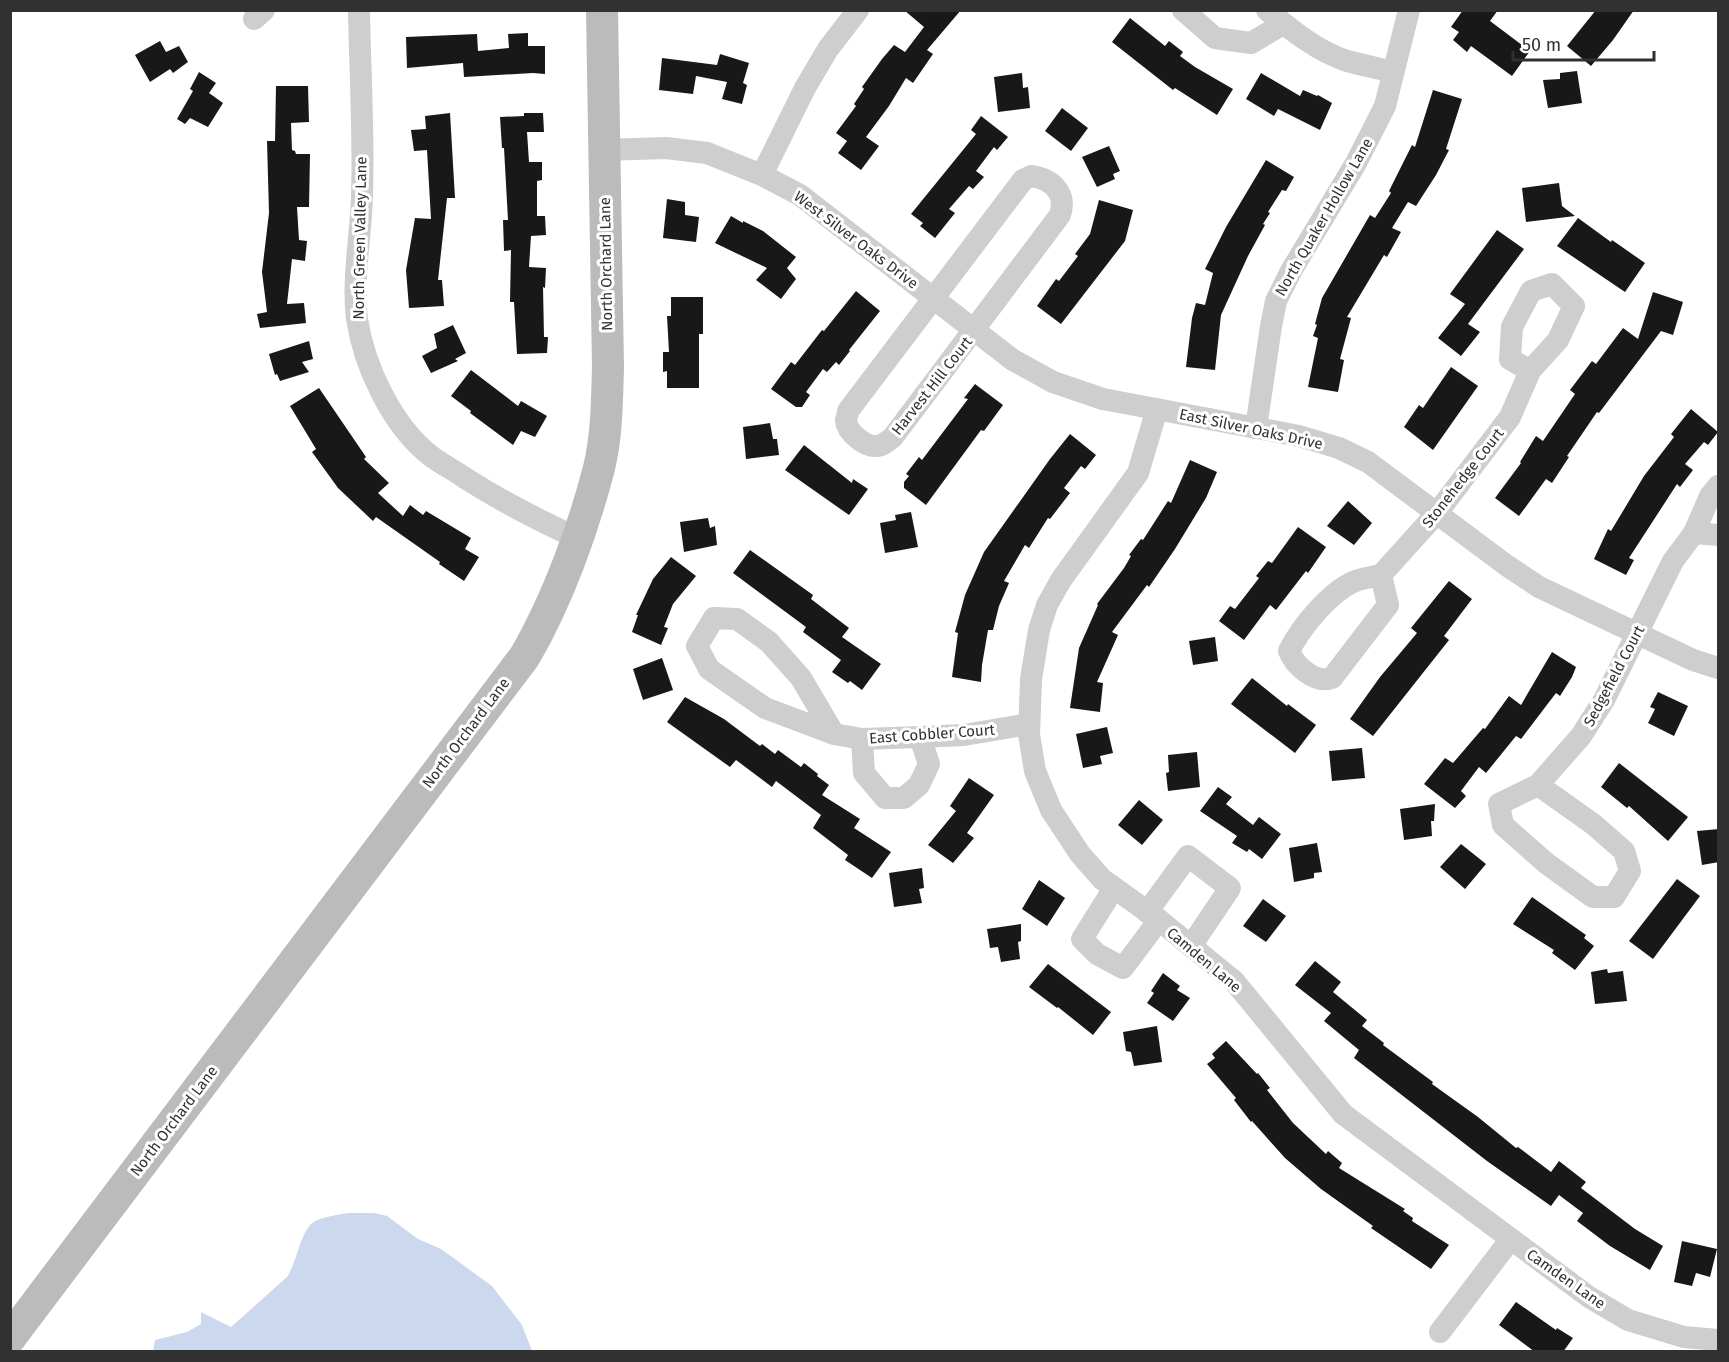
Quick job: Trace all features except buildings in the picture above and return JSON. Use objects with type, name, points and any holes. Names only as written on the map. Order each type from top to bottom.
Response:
[{"type":"street","name":"North Green Valley Lane","points":[[359,10],[362,196],[357,266],[357,318],[368,365],[382,397],[406,429],[430,455],[511,505],[577,538]]},
{"type":"street","name":"North Orchard Lane","points":[[10,1338],[525,656],[545,621],[577,538],[599,467],[606,413],[608,367],[602,10]]},
{"type":"street","points":[[762,175],[805,88],[828,49],[858,10]]},
{"type":"street","points":[[1183,10],[1215,38],[1251,42],[1275,17],[1294,33],[1321,49],[1346,60],[1393,72]]},
{"type":"street","name":"North Quaker Hollow Lane","points":[[1256,428],[1276,301],[1356,163],[1385,106],[1409,10]]},
{"type":"street","name":"West Silver Oaks Drive","points":[[604,150],[666,148],[707,153],[762,175],[800,195],[933,299]]},
{"type":"street","name":"Harvest Hill Court","points":[[1031,176],[1048,182],[1060,193],[1064,203],[1060,215],[974,330],[893,437],[877,447],[870,446],[850,431],[846,422],[848,411],[1023,180],[1031,176]]},
{"type":"street","name":"East Silver Oaks Drive","points":[[933,299],[1013,360],[1053,382],[1103,399],[1299,436],[1339,448],[1368,462],[1539,587],[1693,660],[1719,668]]},
{"type":"street","name":"Stonehedge Court","points":[[1381,574],[1437,513],[1510,417],[1530,371]]},
{"type":"street","name":"Camden Lane","points":[[1157,409],[1138,473],[1061,580],[1047,605],[1039,630],[1031,679],[1029,735],[1035,771],[1050,810],[1080,854],[1102,879],[1153,916],[1234,981],[1343,1114],[1589,1297],[1628,1320],[1684,1337],[1719,1340]]},
{"type":"street","name":"Sedgefield Court","points":[[1538,785],[1581,736],[1604,700],[1673,561],[1695,533],[1710,496],[1719,486]]},
{"type":"street","points":[[1695,533],[1719,535]]},
{"type":"street","points":[[1381,574],[1388,605],[1332,678],[1324,681],[1318,679],[1293,660],[1289,651],[1297,634],[1321,606],[1352,582],[1381,574]]},
{"type":"street","name":"East Cobbler Court","points":[[834,734],[801,678],[769,642],[738,619],[714,618],[697,646],[709,669],[765,708],[834,734],[862,739],[964,735],[1029,724]]},
{"type":"street","points":[[862,739],[864,773],[885,798],[904,798],[919,784],[929,764],[920,737]]},
{"type":"street","points":[[1538,785],[1593,824],[1624,851],[1630,871],[1614,897],[1593,897],[1546,862],[1503,825],[1498,804],[1538,785]]},
{"type":"street","points":[[1114,888],[1082,939],[1098,954],[1123,968],[1188,856],[1230,888],[1191,946]]},
{"type":"street","points":[[1440,1332],[1510,1239]]},
{"type":"water","points":[[348,1213],[374,1213],[387,1216],[418,1239],[441,1249],[492,1286],[522,1325],[532,1351],[153,1351],[155,1340],[187,1332],[201,1324],[201,1312],[231,1327],[287,1277],[311,1224],[323,1218]]}]
